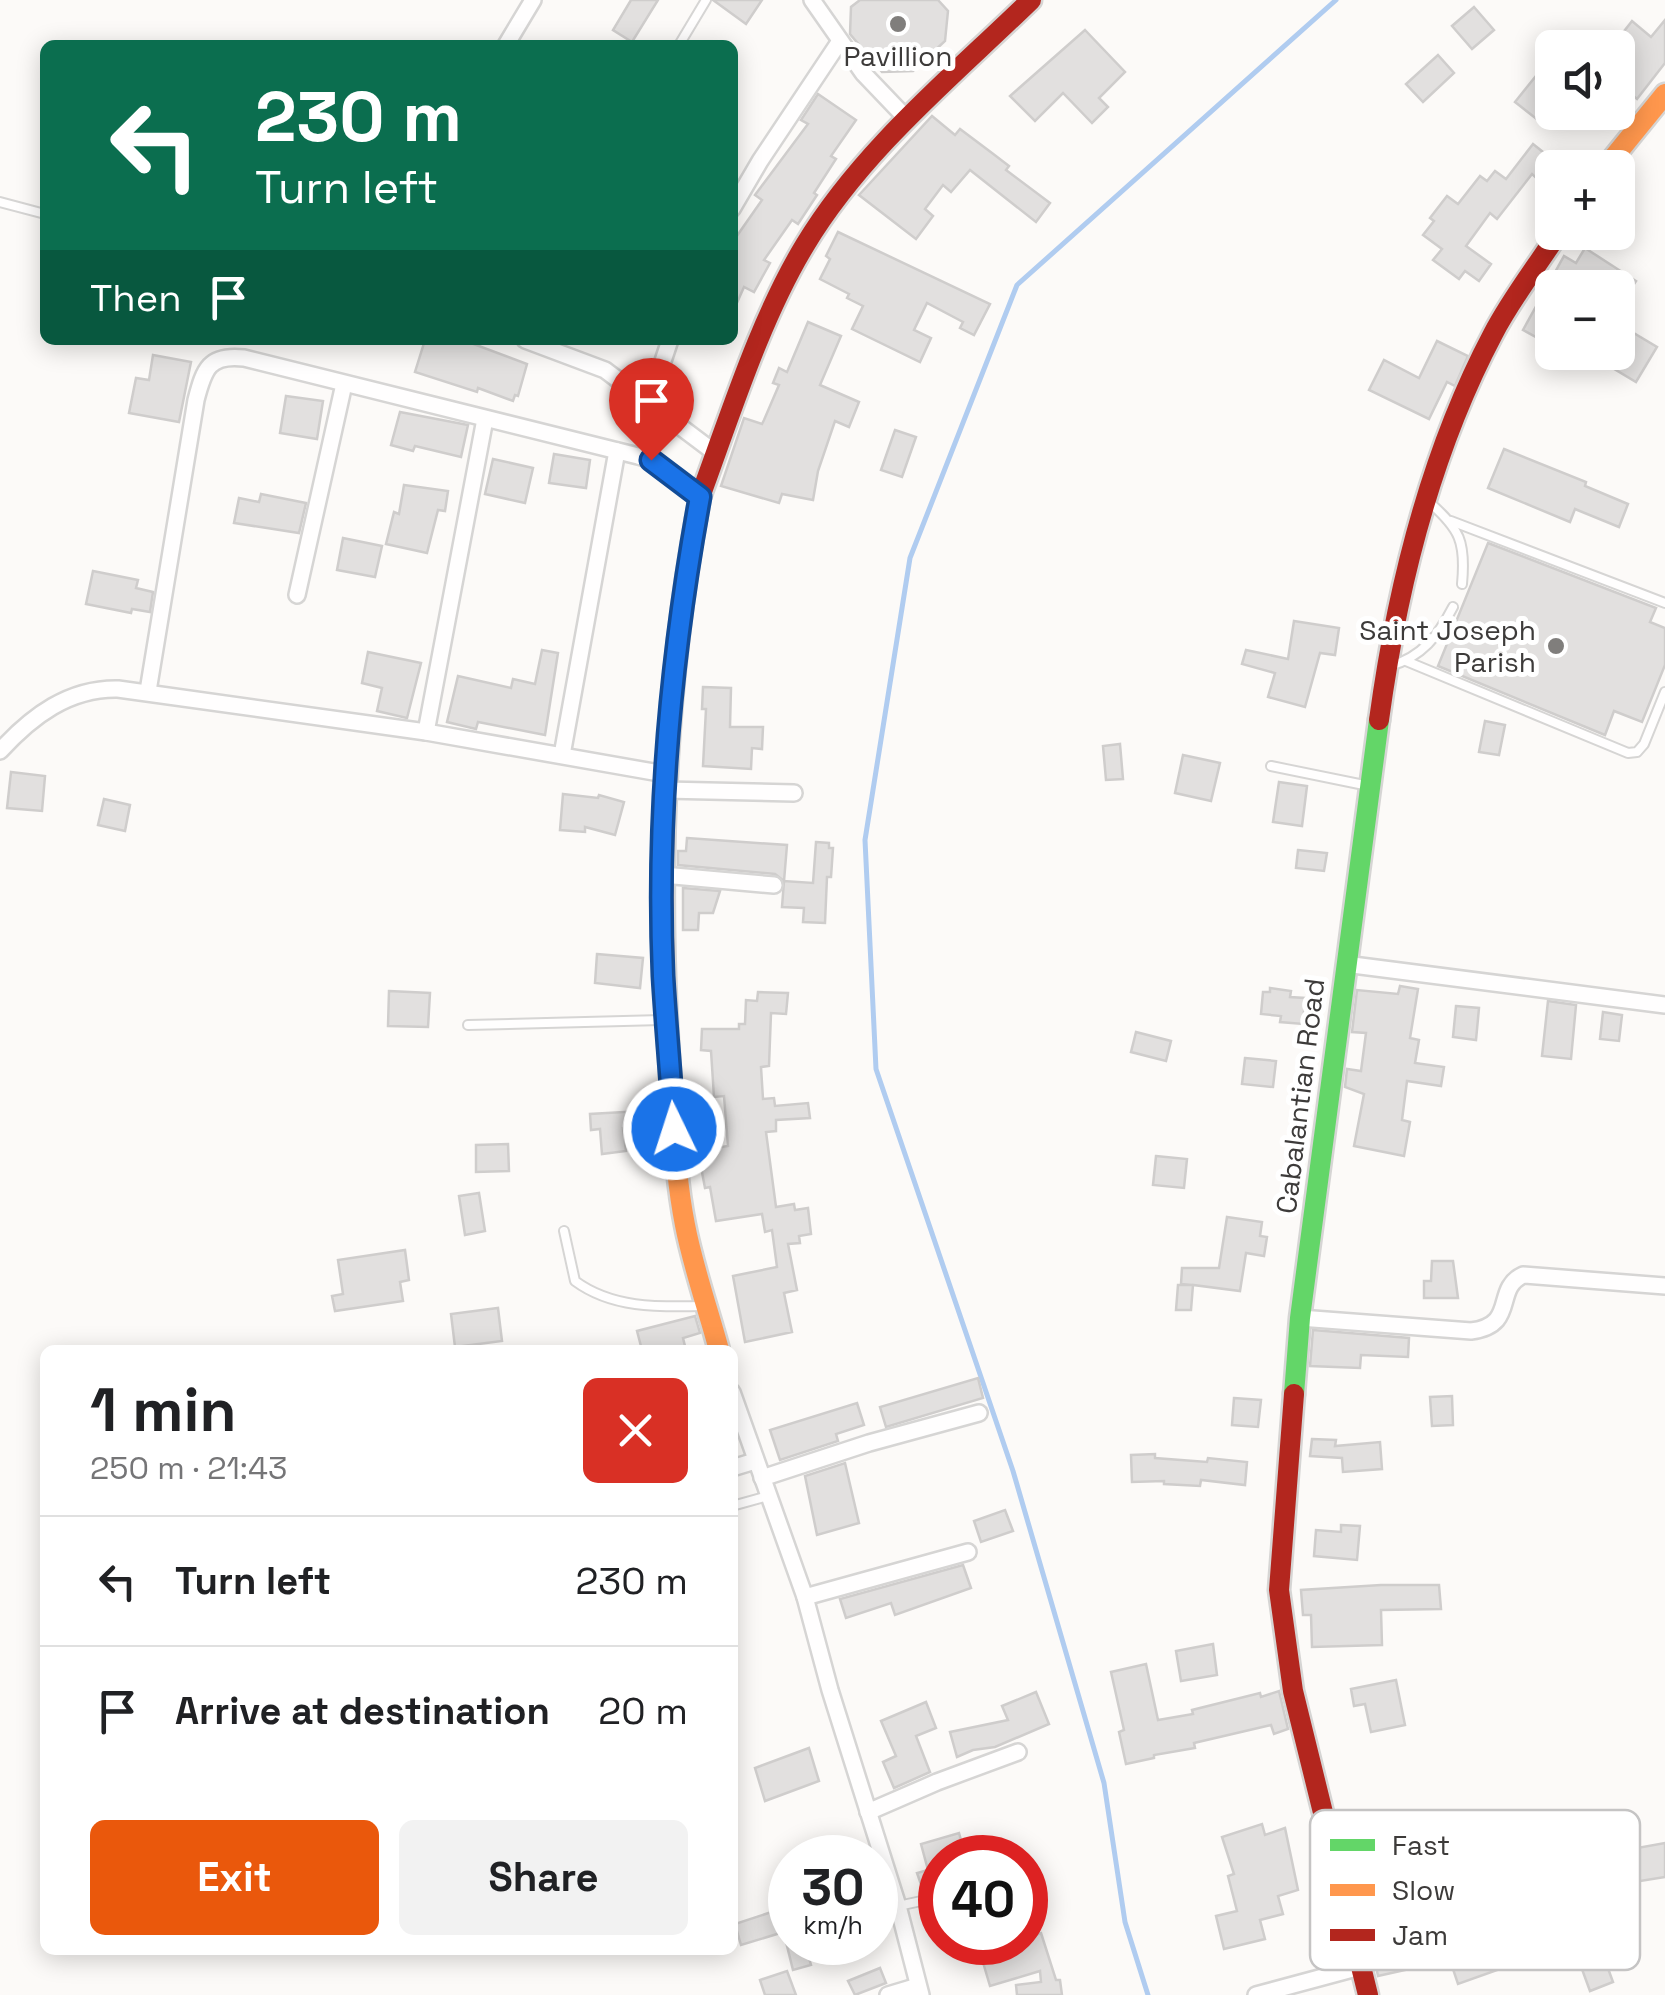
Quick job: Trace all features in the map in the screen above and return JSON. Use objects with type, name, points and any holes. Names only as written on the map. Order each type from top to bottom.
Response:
[{"type":"street","points":[[509,40],[533,0]]},
{"type":"street","points":[[812,0],[874,86],[907,119]]},
{"type":"street","points":[[717,1345],[680,1195],[667,1020],[663,875],[665,782],[685,580],[700,497],[768,319],[804,246],[841,193],[907,119],[1032,0]]},
{"type":"street","points":[[738,199],[840,41]]},
{"type":"street","points":[[1620,150],[1665,94]]},
{"type":"street","name":"Cabalantian Road","points":[[1322,1810],[1293,1690],[1278,1590],[1300,1318],[1370,786],[1395,664],[1391,633],[1426,499],[1493,332],[1547,250]]},
{"type":"street","points":[[538,345],[605,370],[714,452]]},
{"type":"street","points":[[657,407],[668,345]]},
{"type":"street","points":[[148,692],[191,424],[201,380],[216,360],[228,356],[651,460],[700,497]]},
{"type":"street","points":[[297,595],[344,384]]},
{"type":"street","points":[[426,732],[485,419]]},
{"type":"street","points":[[562,754],[617,451]]},
{"type":"street","points":[[0,752],[23,726],[58,702],[92,689],[148,692],[562,754],[665,782],[794,793]]},
{"type":"street","points":[[663,875],[774,885]]},
{"type":"street","points":[[1345,964],[1665,1005]]},
{"type":"street","points":[[1300,1318],[1471,1331],[1496,1323],[1512,1283],[1523,1275],[1665,1286]]},
{"type":"street","points":[[738,1410],[805,1598],[875,1835]]},
{"type":"street","points":[[762,1478],[979,1413]]},
{"type":"street","points":[[738,1466],[755,1461]]},
{"type":"street","points":[[805,1598],[968,1552]]},
{"type":"street","points":[[868,1812],[1018,1752]]},
{"type":"street","points":[[888,1995],[919,1990],[898,1906]]},
{"type":"street","points":[[1256,1995],[1349,1970]]},
{"type":"street","name":"Cabalantian Road","points":[[1361,1970],[1368,1995]]},
{"type":"lane","points":[[682,40],[706,0]]},
{"type":"lane","points":[[0,202],[40,213]]},
{"type":"lane","points":[[1426,499],[1451,521],[1460,536],[1464,554],[1462,584]]},
{"type":"lane","points":[[1451,521],[1665,604]]},
{"type":"lane","points":[[1395,664],[1432,642],[1454,607]]},
{"type":"lane","points":[[1395,664],[1628,753],[1637,752],[1644,744],[1665,692]]},
{"type":"lane","points":[[1271,766],[1370,786]]},
{"type":"lane","points":[[468,1025],[667,1020]]},
{"type":"lane","points":[[564,1232],[575,1282],[592,1294],[656,1307],[705,1306]]},
{"type":"lane","points":[[738,1504],[768,1496]]},
{"type":"lane","points":[[898,1906],[918,1902]]},
{"type":"building","points":[[631,0],[658,0],[633,40],[613,30]]},
{"type":"building","points":[[713,0],[762,0],[746,24]]},
{"type":"building","name":"Pavillion","points":[[860,0],[938,0],[948,11],[945,41],[913,71],[882,72],[850,34],[851,7]]},
{"type":"building","points":[[1474,7],[1494,30],[1472,49],[1452,26]]},
{"type":"building","points":[[1665,20],[1665,63],[1637,99],[1635,30],[1625,30],[1632,21],[1651,37]]},
{"type":"building","points":[[1085,30],[1125,72],[1099,98],[1108,107],[1092,123],[1063,93],[1035,121],[1010,96]]},
{"type":"building","points":[[1438,55],[1454,73],[1423,102],[1406,84]]},
{"type":"building","points":[[1535,77],[1535,118],[1515,102]]},
{"type":"building","points":[[818,94],[856,120],[831,156],[836,159],[798,224],[792,220],[764,260],[770,263],[754,292],[744,287],[738,300],[738,234],[762,200],[755,195],[808,124],[801,120]]},
{"type":"building","points":[[932,116],[955,135],[960,129],[1050,203],[1036,222],[970,170],[951,192],[943,185],[925,209],[933,216],[916,239],[859,195]]},
{"type":"building","points":[[1533,144],[1540,150],[1535,150],[1535,177],[1532,174],[1497,219],[1490,213],[1466,246],[1491,264],[1479,281],[1465,271],[1459,279],[1433,260],[1442,249],[1423,235],[1434,221],[1430,218],[1447,196],[1458,204],[1480,176],[1487,181],[1495,171],[1506,179]]},
{"type":"building","points":[[838,232],[990,304],[974,335],[960,328],[963,322],[927,303],[914,330],[931,338],[920,362],[852,329],[863,306],[820,279]]},
{"type":"building","points":[[1584,250],[1588,250],[1619,270],[1556,270],[1564,256],[1576,263]]},
{"type":"building","points":[[1535,308],[1535,337],[1523,330]]},
{"type":"building","points":[[808,322],[841,336],[820,385],[859,402],[849,427],[835,421],[813,500],[782,494],[779,503],[721,486],[744,418],[762,424],[779,385],[773,383],[779,368],[787,372]]},
{"type":"building","points":[[1635,334],[1657,347],[1636,382],[1616,370],[1635,370]]},
{"type":"building","points":[[1437,341],[1468,356],[1455,386],[1447,382],[1429,419],[1369,390],[1384,360],[1419,378]]},
{"type":"building","points":[[423,345],[476,345],[527,364],[513,401],[415,372]]},
{"type":"building","points":[[153,355],[191,362],[179,422],[129,413],[136,378],[149,380]]},
{"type":"building","points":[[286,396],[323,401],[317,439],[280,433]]},
{"type":"building","points":[[400,412],[468,425],[461,457],[415,446],[413,451],[391,445]]},
{"type":"building","points":[[895,430],[916,437],[902,477],[881,470]]},
{"type":"building","points":[[1504,449],[1586,482],[1585,486],[1628,504],[1619,527],[1575,509],[1570,522],[1488,488]]},
{"type":"building","points":[[554,454],[590,460],[586,488],[549,483]]},
{"type":"building","points":[[493,459],[533,468],[525,503],[485,494]]},
{"type":"building","points":[[404,485],[448,491],[445,511],[438,510],[427,553],[386,544],[394,512],[399,514]]},
{"type":"building","points":[[261,494],[306,503],[299,533],[234,523],[239,498],[259,502]]},
{"type":"building","points":[[343,538],[382,546],[375,577],[337,570]]},
{"type":"building","name":"Saint Joseph Parish","points":[[1488,543],[1656,608],[1650,622],[1665,628],[1665,665],[1642,722],[1614,711],[1605,735],[1438,666]]},
{"type":"building","points":[[93,571],[138,580],[136,588],[153,592],[150,612],[132,609],[131,613],[86,604]]},
{"type":"building","points":[[1294,621],[1339,628],[1335,655],[1320,653],[1305,707],[1268,697],[1275,673],[1242,664],[1246,650],[1288,659]]},
{"type":"building","points":[[542,650],[558,653],[545,735],[478,722],[476,729],[447,722],[458,676],[511,688],[513,679],[535,684]]},
{"type":"building","points":[[368,652],[421,663],[407,718],[377,711],[382,688],[362,683]]},
{"type":"building","points":[[703,687],[731,688],[730,727],[763,727],[762,749],[752,748],[751,769],[703,766]]},
{"type":"building","points":[[1485,721],[1505,725],[1499,755],[1479,752]]},
{"type":"building","points":[[1120,744],[1123,779],[1106,780],[1103,746]]},
{"type":"building","points":[[1183,755],[1220,763],[1211,801],[1175,793]]},
{"type":"building","points":[[11,772],[45,776],[42,811],[7,808]]},
{"type":"building","points":[[1279,782],[1307,786],[1302,826],[1273,822]]},
{"type":"building","points":[[563,794],[598,798],[599,795],[624,802],[615,835],[585,827],[585,832],[560,830]]},
{"type":"building","points":[[104,799],[130,805],[125,831],[98,825]]},
{"type":"building","points":[[687,838],[787,845],[784,881],[775,874],[678,865],[678,851],[686,851]]},
{"type":"building","points":[[816,842],[829,843],[829,848],[833,848],[825,923],[803,922],[804,908],[782,907],[784,881],[813,883]]},
{"type":"building","points":[[1298,850],[1327,853],[1324,871],[1296,868]]},
{"type":"building","points":[[683,888],[720,891],[713,913],[699,913],[698,930],[683,930]]},
{"type":"building","points":[[597,954],[643,958],[640,988],[595,983]]},
{"type":"building","points":[[1400,986],[1418,989],[1410,1038],[1419,1040],[1415,1063],[1444,1067],[1441,1086],[1407,1081],[1402,1120],[1410,1122],[1404,1156],[1354,1146],[1364,1094],[1345,1087],[1347,1069],[1361,1071],[1366,1033],[1352,1032],[1357,990],[1398,994]]},
{"type":"building","points":[[1270,988],[1291,991],[1290,997],[1305,998],[1303,1024],[1280,1022],[1281,1016],[1261,1014],[1263,992],[1270,992]]},
{"type":"building","points":[[389,991],[430,993],[428,1027],[388,1026]]},
{"type":"building","points":[[758,992],[788,993],[786,1014],[771,1013],[769,1066],[761,1067],[763,1099],[774,1098],[775,1106],[808,1103],[810,1118],[776,1120],[776,1131],[766,1132],[776,1207],[794,1204],[795,1210],[808,1208],[811,1234],[799,1236],[800,1243],[788,1244],[797,1290],[784,1293],[792,1332],[745,1342],[733,1276],[777,1267],[772,1230],[765,1232],[762,1214],[716,1221],[698,1151],[728,1146],[724,1096],[714,1097],[711,1051],[701,1050],[702,1029],[739,1029],[739,1024],[745,1024],[746,1000],[757,1001]]},
{"type":"building","points":[[1548,1001],[1576,1005],[1571,1059],[1542,1056]]},
{"type":"building","points":[[1456,1006],[1479,1008],[1476,1040],[1453,1037]]},
{"type":"building","points":[[1603,1012],[1622,1015],[1619,1041],[1600,1039]]},
{"type":"building","points":[[1136,1032],[1171,1041],[1166,1061],[1131,1052]]},
{"type":"building","points":[[1245,1058],[1276,1061],[1273,1087],[1242,1084]]},
{"type":"building","points":[[641,1111],[642,1126],[623,1128],[626,1151],[602,1154],[600,1129],[591,1130],[590,1114]]},
{"type":"building","points":[[508,1144],[509,1171],[476,1172],[476,1145]]},
{"type":"building","points":[[1156,1156],[1187,1159],[1184,1188],[1153,1185]]},
{"type":"building","points":[[479,1193],[485,1231],[465,1235],[459,1196]]},
{"type":"building","points":[[1227,1217],[1262,1222],[1260,1236],[1267,1237],[1264,1256],[1246,1253],[1240,1291],[1193,1285],[1191,1310],[1176,1310],[1178,1285],[1192,1285],[1181,1284],[1182,1268],[1219,1268]]},
{"type":"building","points":[[405,1250],[409,1280],[400,1282],[403,1301],[335,1311],[332,1296],[343,1294],[338,1260]]},
{"type":"building","points":[[1432,1261],[1453,1261],[1458,1298],[1424,1298],[1424,1281],[1431,1281]]},
{"type":"building","points":[[498,1308],[502,1341],[455,1345],[451,1314]]},
{"type":"building","points":[[695,1316],[700,1333],[683,1338],[685,1345],[641,1345],[637,1331]]},
{"type":"building","points":[[1313,1330],[1409,1338],[1408,1357],[1361,1355],[1360,1368],[1310,1366]]},
{"type":"building","points":[[978,1378],[983,1398],[886,1427],[880,1407]]},
{"type":"building","points":[[1452,1396],[1453,1425],[1432,1426],[1430,1397]]},
{"type":"building","points":[[1234,1398],[1261,1400],[1258,1427],[1232,1425]]},
{"type":"building","points":[[857,1403],[864,1425],[836,1434],[838,1441],[780,1460],[770,1430]]},
{"type":"building","points":[[1312,1439],[1336,1440],[1335,1446],[1380,1442],[1382,1469],[1343,1472],[1342,1458],[1310,1456]]},
{"type":"building","points":[[1155,1454],[1155,1458],[1247,1462],[1245,1485],[1201,1480],[1200,1486],[1132,1482],[1131,1455]]},
{"type":"building","points":[[845,1463],[859,1523],[817,1535],[805,1476]]},
{"type":"building","points":[[1005,1510],[1013,1531],[981,1542],[974,1521]]},
{"type":"building","points":[[1341,1525],[1360,1526],[1357,1560],[1314,1556],[1316,1530],[1341,1532]]},
{"type":"building","points":[[963,1565],[971,1588],[895,1615],[891,1603],[846,1618],[840,1599]]},
{"type":"building","points":[[1439,1585],[1441,1609],[1381,1610],[1382,1645],[1312,1647],[1311,1615],[1303,1615],[1301,1590]]},
{"type":"building","points":[[1213,1644],[1217,1675],[1181,1681],[1176,1651]]},
{"type":"building","points":[[1146,1664],[1158,1720],[1279,1691],[1288,1729],[1274,1734],[1271,1725],[1126,1764],[1119,1732],[1124,1730],[1111,1672]]},
{"type":"building","points":[[1396,1680],[1405,1725],[1371,1732],[1365,1704],[1354,1706],[1351,1689]]},
{"type":"building","points":[[1036,1692],[1049,1724],[995,1747],[957,1757],[950,1732],[1008,1720],[1002,1706]]},
{"type":"building","points":[[926,1702],[936,1728],[916,1736],[930,1772],[894,1788],[883,1762],[896,1756],[881,1721]]},
{"type":"building","points":[[809,1748],[819,1781],[765,1801],[755,1768]]},
{"type":"building","points":[[1262,1824],[1265,1835],[1285,1828],[1298,1890],[1278,1896],[1283,1914],[1260,1920],[1265,1939],[1224,1949],[1216,1916],[1237,1911],[1228,1876],[1234,1874],[1222,1837]]},
{"type":"building","points":[[1665,1843],[1665,1877],[1640,1881],[1640,1848]]},
{"type":"building","points":[[768,1913],[768,1937],[741,1945],[738,1923]]},
{"type":"building","points":[[1048,1955],[1056,1980],[1060,1980],[1062,1995],[1017,1995],[1016,1985],[1041,1982],[1040,1971],[990,1986],[984,1965],[1048,1965]]},
{"type":"building","points":[[880,1968],[886,1983],[855,1995],[848,1981]]},
{"type":"building","points":[[1377,1970],[1405,1970],[1378,1976]]},
{"type":"building","points":[[1453,1970],[1497,1970],[1458,1984]]},
{"type":"building","points":[[1582,1970],[1609,1970],[1613,1982],[1590,1991]]},
{"type":"building","points":[[787,1971],[796,1995],[765,1995],[760,1980]]},
{"type":"waterway","points":[[1148,1995],[1125,1922],[1104,1783],[1013,1471],[876,1069],[865,840],[910,558],[1017,285],[1336,0]]},
{"type":"traffic: fast","points":[[1294,1394],[1300,1318],[1379,720]]},
{"type":"traffic: slow","points":[[1620,150],[1665,94]]},
{"type":"traffic: slow","points":[[696,519],[670,726],[664,934],[679,1187],[692,1256],[718,1345]]},
{"type":"traffic: jam","points":[[696,519],[700,497],[747,368],[805,245],[853,177],[881,146],[1031,0]]},
{"type":"traffic: jam","points":[[1379,720],[1406,571],[1451,426],[1500,321],[1547,250]]},
{"type":"traffic: jam","points":[[1294,1394],[1279,1590],[1293,1691],[1322,1810]]},
{"type":"traffic: jam","points":[[1362,1970],[1368,1995]]},
{"type":"place","name":"Pavillion","points":[[898,24]]},
{"type":"place","name":"Saint Joseph Parish","points":[[1556,646]]},
{"type":"route","points":[[651,460],[700,497],[685,580],[665,774],[663,975],[674,1129]]}]
